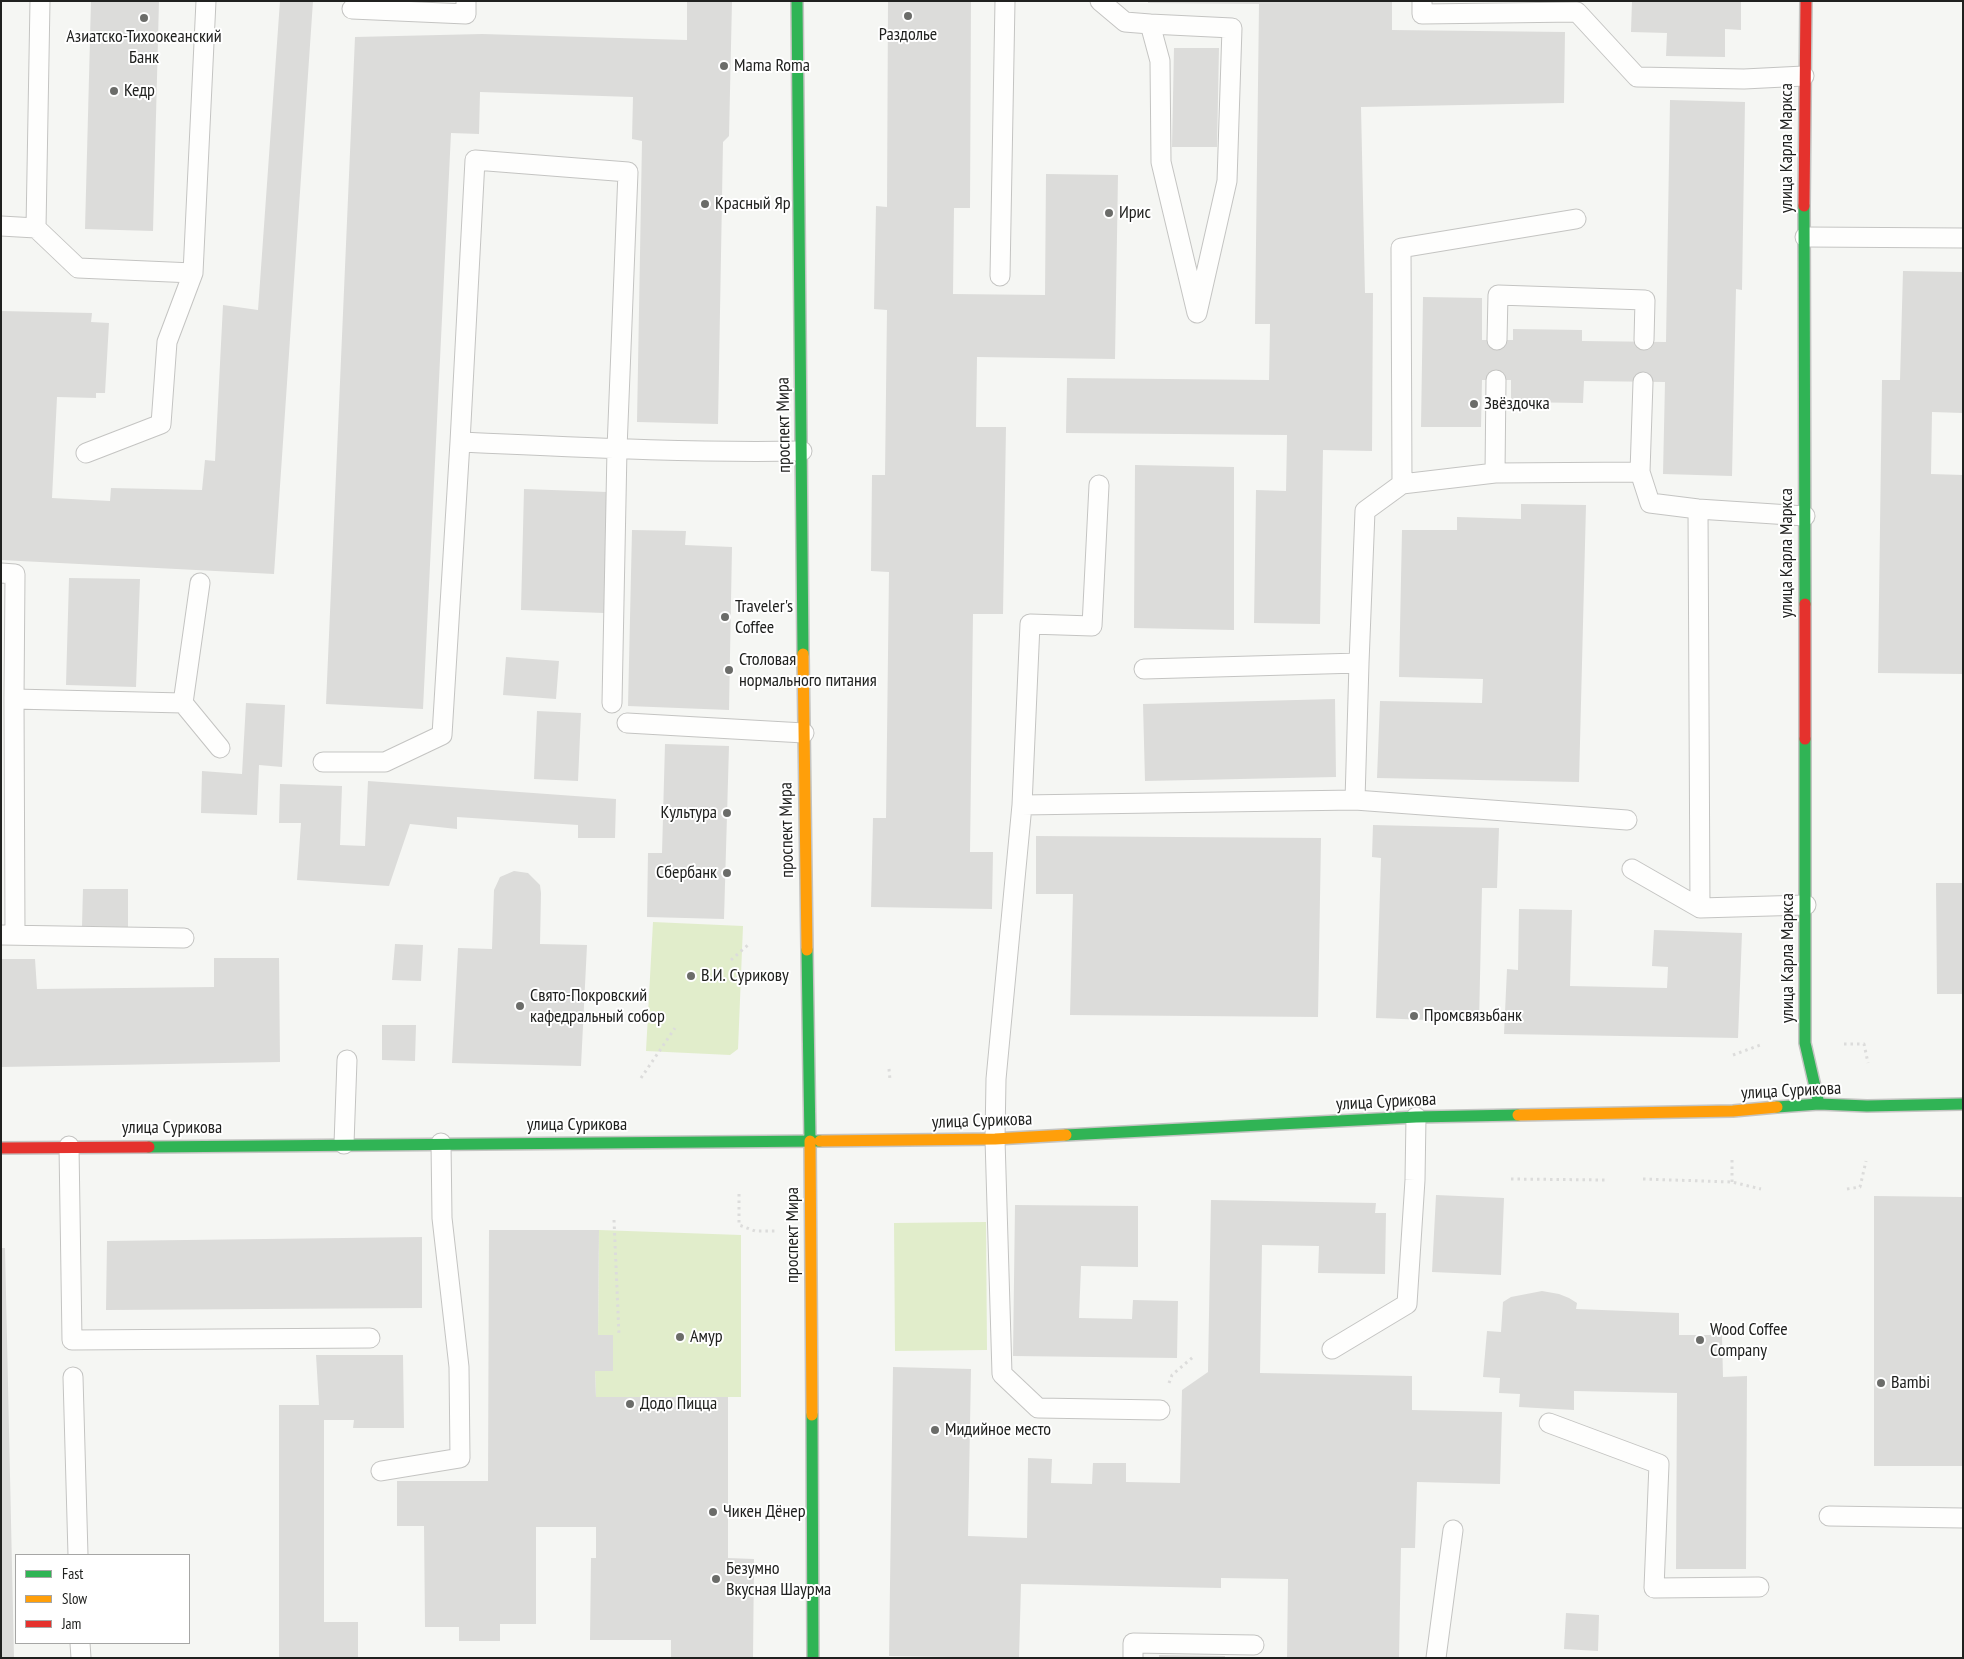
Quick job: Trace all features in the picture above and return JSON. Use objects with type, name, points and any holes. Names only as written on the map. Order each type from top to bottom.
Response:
[{"type":"main road","name":"проспект Мира","points":[[797,1],[814,1658]]},
{"type":"main road","name":"улица Карла Маркса","points":[[1806,1],[1804,76],[1805,1043],[1819,1104]]},
{"type":"main road","name":"улица Сурикова","points":[[1,1148],[996,1138],[1416,1118],[1733,1111],[1819,1104],[1867,1106],[1963,1104]]},
{"type":"lane","points":[[36,228],[40,1]]},
{"type":"lane","points":[[86,453],[161,424],[167,342],[193,273],[206,1]]},
{"type":"lane","points":[[352,9],[466,14],[466,1]]},
{"type":"lane","points":[[1000,276],[1005,1]]},
{"type":"lane","points":[[1100,1],[1125,22],[1232,28],[1227,181],[1197,313],[1161,162],[1160,61],[1150,24]]},
{"type":"lane","points":[[1422,1],[1422,14],[1577,12],[1637,77],[1744,79],[1804,76]]},
{"type":"lane","points":[[323,762],[385,762],[442,734],[475,160],[628,172],[617,449],[612,703]]},
{"type":"lane","points":[[1402,484],[1401,248],[1576,219]]},
{"type":"lane","points":[[1,226],[36,228],[78,268],[193,273]]},
{"type":"lane","points":[[1805,237],[1963,238]]},
{"type":"lane","points":[[1497,340],[1498,295],[1645,300],[1644,340]]},
{"type":"lane","points":[[1495,473],[1496,380]]},
{"type":"lane","points":[[1643,382],[1640,472],[1650,503],[1698,509],[1805,516]]},
{"type":"lane","points":[[460,442],[617,449],[735,452],[802,451]]},
{"type":"lane","points":[[1355,800],[1365,511],[1402,484],[1495,473],[1640,472]]},
{"type":"lane","points":[[1099,485],[1092,626],[1030,624],[1022,805],[996,1079],[1002,1374],[1038,1408],[1160,1410]]},
{"type":"lane","points":[[1698,509],[1700,908]]},
{"type":"lane","points":[[1,573],[15,574],[8,935],[184,938]]},
{"type":"lane","points":[[200,582],[183,702],[220,748]]},
{"type":"lane","points":[[1144,669],[1359,663]]},
{"type":"lane","points":[[14,699],[183,702]]},
{"type":"lane","points":[[627,723],[804,733]]},
{"type":"lane","points":[[1022,805],[1355,800],[1626,820]]},
{"type":"lane","points":[[1632,869],[1700,908],[1806,905]]},
{"type":"lane","points":[[344,1144],[347,1060]]},
{"type":"lane","points":[[1332,1349],[1407,1304],[1415,1180],[1416,1118]]},
{"type":"lane","points":[[381,1470],[460,1458],[459,1367],[442,1218],[441,1143]]},
{"type":"lane","points":[[69,1146],[72,1340],[370,1338]]},
{"type":"lane","points":[[73,1377],[78,1554]]},
{"type":"lane","points":[[1549,1423],[1660,1464],[1654,1588],[1759,1587]]},
{"type":"lane","points":[[1829,1516],[1963,1518]]},
{"type":"lane","points":[[1436,1658],[1453,1530]]},
{"type":"lane","points":[[1133,1658],[1133,1643],[1254,1645]]},
{"type":"lane","points":[[80,1644],[81,1658]]},
{"type":"path","points":[[731,960],[748,945]]},
{"type":"path","points":[[641,1078],[675,1028]]},
{"type":"path","points":[[1733,1055],[1763,1044]]},
{"type":"path","points":[[1844,1044],[1864,1044],[1868,1063]]},
{"type":"path","points":[[889,1069],[890,1080]]},
{"type":"path","points":[[1732,1160],[1732,1182]]},
{"type":"path","points":[[1846,1189],[1860,1187],[1866,1161]]},
{"type":"path","points":[[1511,1179],[1605,1180]]},
{"type":"path","points":[[1643,1179],[1732,1182],[1760,1189]]},
{"type":"path","points":[[739,1194],[739,1225],[755,1231],[775,1231]]},
{"type":"path","points":[[614,1220],[619,1335]]},
{"type":"green space","points":[[653,922],[743,926],[738,1049],[730,1055],[646,1051]]},
{"type":"green space","points":[[986,1222],[987,1350],[895,1351],[894,1223]]},
{"type":"green space","points":[[599,1230],[741,1235],[741,1397],[596,1397],[595,1371],[613,1370],[613,1335],[598,1335]]},
{"type":"building","points":[[91,1],[159,1],[153,231],[85,229]]},
{"type":"building","points":[[280,1],[313,1],[274,574],[1,560],[1,311],[92,313],[91,322],[109,323],[105,393],[96,393],[96,398],[57,397],[52,498],[110,501],[111,488],[202,490],[205,460],[215,461],[223,305],[258,310]]},
{"type":"building","points":[[687,1],[732,1],[729,136],[723,142],[718,424],[637,422],[642,141],[632,139],[633,97],[480,92],[479,134],[451,133],[423,709],[326,704],[355,37],[482,34],[687,40]]},
{"type":"building","points":[[888,1],[971,1],[970,208],[954,208],[953,294],[1045,295],[1046,174],[1118,175],[1115,359],[977,357],[976,427],[1006,427],[1003,614],[973,614],[970,852],[993,852],[992,909],[871,907],[873,818],[886,818],[889,572],[871,571],[872,475],[885,475],[887,310],[874,309],[876,206],[887,207]]},
{"type":"building","points":[[1148,1],[1392,1],[1392,30],[1565,32],[1564,103],[1361,107],[1365,293],[1373,293],[1372,451],[1323,450],[1320,624],[1254,623],[1256,490],[1286,491],[1287,435],[1066,433],[1067,378],[1269,380],[1270,324],[1255,324],[1259,4],[1148,3]]},
{"type":"building","points":[[1632,1],[1741,1],[1741,30],[1725,29],[1725,57],[1666,56],[1667,33],[1631,32]]},
{"type":"building","points":[[1174,48],[1219,48],[1217,147],[1172,147]]},
{"type":"building","points":[[1670,100],[1745,102],[1742,290],[1736,289],[1732,476],[1663,474],[1665,382],[1584,381],[1583,403],[1511,402],[1511,380],[1482,380],[1481,427],[1421,427],[1423,297],[1482,298],[1482,340],[1513,340],[1513,329],[1582,330],[1582,341],[1666,342]]},
{"type":"building","points":[[1903,271],[1963,272],[1963,413],[1932,412],[1931,474],[1963,475],[1963,674],[1878,673],[1882,380],[1900,380]]},
{"type":"building","points":[[1135,465],[1234,467],[1234,630],[1134,628]]},
{"type":"building","points":[[524,489],[607,492],[604,613],[521,610]]},
{"type":"building","points":[[1521,504],[1586,505],[1579,782],[1377,778],[1380,701],[1482,703],[1483,679],[1399,677],[1402,530],[1457,530],[1457,517],[1521,519]]},
{"type":"building","points":[[632,530],[686,531],[685,545],[732,547],[729,710],[628,706]]},
{"type":"building","points":[[69,578],[140,579],[136,687],[66,685]]},
{"type":"building","points":[[506,657],[559,661],[556,699],[503,695]]},
{"type":"building","points":[[1335,699],[1336,777],[1145,781],[1143,704]]},
{"type":"building","points":[[246,703],[285,705],[282,767],[259,765],[257,815],[201,813],[202,771],[242,774]]},
{"type":"building","points":[[537,711],[581,713],[578,781],[534,779]]},
{"type":"building","points":[[665,744],[729,746],[724,919],[647,917],[648,853],[662,853]]},
{"type":"building","points":[[368,781],[616,799],[615,838],[578,838],[578,825],[457,817],[457,829],[410,824],[389,886],[297,880],[301,823],[279,823],[280,784],[342,786],[340,845],[365,846]]},
{"type":"building","points":[[1373,825],[1499,828],[1497,888],[1482,888],[1479,1022],[1376,1018],[1381,858],[1372,857]]},
{"type":"building","points":[[1036,836],[1321,838],[1318,1017],[1070,1015],[1073,894],[1036,894]]},
{"type":"building","name":"Свято-Покровский кафедральный собор","points":[[514,871],[528,873],[540,885],[540,944],[587,945],[581,1066],[452,1063],[458,948],[492,949],[494,890],[500,877]]},
{"type":"building","points":[[1936,883],[1963,883],[1963,994],[1937,994]]},
{"type":"building","points":[[83,889],[128,889],[128,927],[82,926]]},
{"type":"building","points":[[1519,909],[1572,910],[1570,986],[1667,988],[1668,967],[1652,966],[1654,930],[1742,933],[1738,1038],[1504,1034],[1507,969],[1518,970]]},
{"type":"building","points":[[395,944],[423,945],[421,981],[392,980]]},
{"type":"building","points":[[214,958],[279,958],[280,1062],[1,1067],[1,959],[35,959],[37,989],[214,987]]},
{"type":"building","points":[[382,1025],[416,1025],[415,1061],[382,1060]]},
{"type":"building","points":[[1436,1195],[1504,1198],[1501,1275],[1432,1272]]},
{"type":"building","points":[[1874,1196],[1963,1197],[1963,1466],[1874,1466]]},
{"type":"building","points":[[1211,1200],[1376,1203],[1375,1213],[1386,1213],[1385,1274],[1318,1273],[1319,1246],[1262,1245],[1260,1373],[1412,1376],[1412,1410],[1502,1412],[1500,1484],[1417,1482],[1415,1548],[1401,1548],[1399,1658],[1287,1658],[1288,1579],[1221,1578],[1221,1588],[1021,1584],[1019,1658],[889,1656],[893,1367],[971,1369],[968,1536],[1027,1538],[1028,1458],[1052,1459],[1051,1483],[1092,1484],[1093,1463],[1126,1463],[1126,1482],[1180,1483],[1182,1390],[1208,1372]]},
{"type":"building","points":[[1015,1205],[1138,1206],[1138,1267],[1081,1266],[1079,1318],[1132,1319],[1133,1300],[1178,1301],[1177,1358],[1013,1356]]},
{"type":"building","points":[[489,1230],[599,1230],[598,1335],[613,1335],[613,1371],[595,1371],[596,1397],[728,1397],[728,1558],[754,1559],[753,1658],[671,1658],[671,1640],[590,1640],[591,1558],[596,1558],[596,1527],[536,1527],[536,1624],[500,1624],[500,1641],[459,1641],[459,1627],[425,1627],[424,1526],[397,1526],[397,1481],[488,1481]]},
{"type":"building","points":[[422,1237],[422,1308],[106,1310],[107,1241]]},
{"type":"building","points":[[1,1248],[5,1248],[14,1658],[1,1658]]},
{"type":"building","points":[[1542,1291],[1569,1298],[1577,1303],[1576,1309],[1679,1313],[1679,1335],[1722,1335],[1723,1377],[1747,1376],[1746,1569],[1676,1569],[1677,1393],[1574,1391],[1574,1410],[1519,1407],[1520,1394],[1499,1393],[1500,1378],[1483,1377],[1487,1331],[1501,1332],[1503,1302],[1511,1297]]},
{"type":"building","points":[[316,1355],[403,1355],[404,1428],[353,1428],[354,1420],[324,1420],[324,1622],[358,1622],[358,1658],[279,1658],[279,1405],[319,1405]]},
{"type":"building","points":[[1566,1613],[1599,1615],[1598,1651],[1564,1649]]},
{"type":"building","points":[[1159,1655],[1225,1656],[1225,1658],[1159,1658]]},
{"type":"traffic: fast","points":[[797,1],[803,654]]},
{"type":"traffic: fast","points":[[1804,206],[1805,604]]},
{"type":"traffic: fast","points":[[1777,1107],[1819,1104],[1805,1043],[1805,739]]},
{"type":"traffic: fast","points":[[807,950],[810,1141]]},
{"type":"traffic: fast","points":[[1819,1104],[1867,1106],[1963,1104]]},
{"type":"traffic: fast","points":[[1066,1135],[1416,1117],[1518,1115]]},
{"type":"traffic: fast","points":[[149,1147],[820,1141]]},
{"type":"traffic: fast","points":[[812,1415],[813,1658]]},
{"type":"traffic: slow","points":[[803,654],[807,950]]},
{"type":"traffic: slow","points":[[1518,1115],[1733,1111],[1777,1107]]},
{"type":"traffic: slow","points":[[820,1141],[995,1139],[1066,1135]]},
{"type":"traffic: slow","points":[[810,1141],[812,1415]]},
{"type":"traffic: jam","points":[[1804,206],[1806,1]]},
{"type":"traffic: jam","points":[[1805,604],[1805,739]]},
{"type":"traffic: jam","points":[[1,1148],[149,1147]]},
{"type":"place","name":"Раздолье","points":[[908,16]]},
{"type":"place","name":"Азиатско-Тихоокеанский Банк","points":[[144,18]]},
{"type":"place","name":"Mama Roma","points":[[724,66]]},
{"type":"place","name":"Кедр","points":[[114,91]]},
{"type":"place","name":"Красный Яр","points":[[705,204]]},
{"type":"place","name":"Ирис","points":[[1109,213]]},
{"type":"place","name":"Звёздочка","points":[[1474,404]]},
{"type":"place","name":"Traveler's Coffee","points":[[725,617]]},
{"type":"place","name":"Столовая нормального питания","points":[[729,670]]},
{"type":"place","name":"Культура","points":[[727,813]]},
{"type":"place","name":"Сбербанк","points":[[727,873]]},
{"type":"place","name":"В.И. Сурикову","points":[[691,976]]},
{"type":"place","name":"Свято-Покровский кафедральный собор","points":[[520,1006]]},
{"type":"place","name":"Промсвязьбанк","points":[[1414,1016]]},
{"type":"place","name":"Амур","points":[[680,1337]]},
{"type":"place","name":"Wood Coffee Company","points":[[1700,1340]]},
{"type":"place","name":"Bambi","points":[[1881,1383]]},
{"type":"place","name":"Додо Пицца","points":[[630,1404]]},
{"type":"place","name":"Мидийное место","points":[[935,1430]]},
{"type":"place","name":"Чикен Дёнер","points":[[713,1512]]},
{"type":"place","name":"Безумно Вкусная Шаурма","points":[[716,1579]]}]
